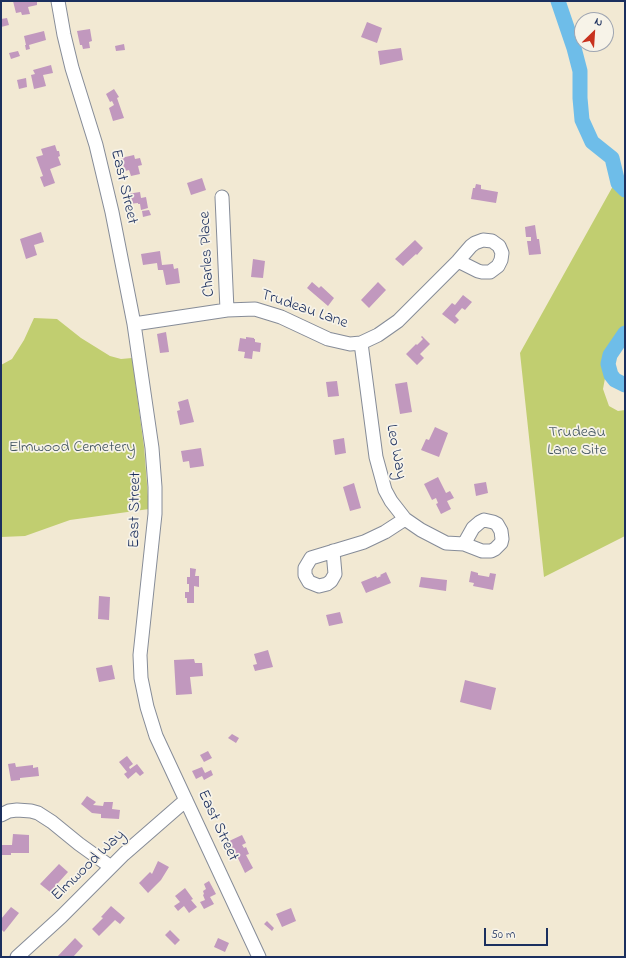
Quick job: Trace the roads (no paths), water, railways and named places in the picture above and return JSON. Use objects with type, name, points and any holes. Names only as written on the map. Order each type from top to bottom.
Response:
[{"type":"street","name":"East Street","points":[[58,1],[72,68],[96,145],[108,193],[134,324],[152,448],[156,501],[154,532],[141,645],[141,678],[147,707],[152,725],[259,957]]},
{"type":"street","name":"Charles Place","points":[[222,197],[227,310]]},
{"type":"street","name":"Trudeau Lane","points":[[134,324],[227,310],[255,309],[268,312],[328,339],[350,344],[361,343],[378,335],[398,321],[458,261]]},
{"type":"street","name":"Leo Way","points":[[361,343],[376,457],[385,490],[391,501],[405,518],[421,530],[440,540],[452,544],[464,544]]},
{"type":"street","points":[[333,551],[353,546],[377,536],[395,526],[405,518]]},
{"type":"street","name":"Elmwood Way","points":[[17,957],[61,917],[111,867],[186,800]]},
{"type":"street","points":[[1,816],[9,811],[16,810],[31,810],[38,813],[57,825],[79,844],[111,867]]},
{"type":"waterway","points":[[558,1],[580,71],[582,120],[592,142],[612,158],[618,183],[625,190]]},
{"type":"waterway","points":[[625,333],[610,355],[608,364],[611,375],[615,380],[625,385]]},
{"type":"park label","name":"Trudeau Lane Site","points":[[577,442]]},
{"type":"park label","name":"Elmwood Cemetery","points":[[72,448]]}]
